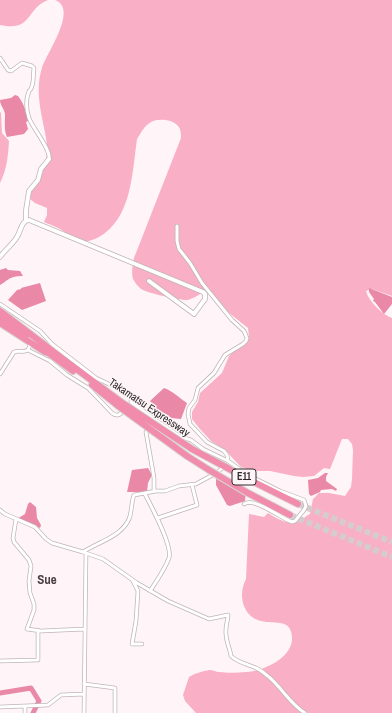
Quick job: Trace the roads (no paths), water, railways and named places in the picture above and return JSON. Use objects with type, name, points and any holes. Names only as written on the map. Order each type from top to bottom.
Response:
[{"type":"highway","points":[[0,310],[15,328]]},
{"type":"highway","points":[[0,316],[26,336]]},
{"type":"highway","points":[[0,323],[15,328]]},
{"type":"highway","name":"Takamatsu Expressway","points":[[26,336],[60,362],[119,403],[192,449],[298,504]]},
{"type":"highway","name":"Takamatsu Expressway","points":[[26,336],[119,403],[187,456],[246,492],[290,515]]},
{"type":"street","points":[[0,58],[8,70],[11,71],[22,64],[32,66],[34,68],[32,86],[26,101],[26,108],[32,125],[50,154],[49,159],[41,169],[38,180],[30,191],[27,200],[26,220],[23,223],[17,237],[5,249],[0,257]]},
{"type":"street","points":[[26,220],[35,221],[203,292],[205,294],[205,299],[194,314],[149,281]]},
{"type":"street","points":[[177,226],[177,241],[179,249],[190,263],[202,283],[232,320],[244,331],[247,338],[244,344],[225,355],[214,374],[198,388],[195,400],[189,408],[188,414],[190,424],[207,442],[224,451],[228,459],[227,462]]},
{"type":"street","points":[[0,304],[40,331],[52,344],[96,378],[130,394],[131,402],[122,413],[115,415],[88,388],[67,375],[50,361],[28,350],[14,352],[0,374]]},
{"type":"street","points":[[37,336],[40,331]]},
{"type":"street","points":[[28,350],[30,345]]},
{"type":"street","points":[[131,402],[181,437],[191,440],[203,449],[248,475],[280,491],[304,500],[306,506],[295,521],[292,522],[266,508],[250,502],[244,504]]},
{"type":"street","points":[[154,419],[146,432],[154,478],[154,491]]},
{"type":"street","points":[[85,552],[122,528],[129,518],[133,506],[133,496],[200,483],[221,469]]},
{"type":"street","points":[[158,518],[197,505],[192,485]]},
{"type":"street","points":[[145,494],[151,501],[158,518],[168,547],[169,557],[150,591]]},
{"type":"street","points":[[0,510],[35,527],[52,543],[85,552],[103,559],[150,591],[209,619],[228,615],[226,636],[230,656],[238,662],[255,668],[270,678],[282,689],[294,705],[305,713]]},
{"type":"street","points":[[16,519],[13,538],[14,542],[32,566],[29,581],[34,610],[27,629],[85,629]]},
{"type":"street","points":[[84,713],[85,552]]},
{"type":"street","points":[[132,579],[138,591],[136,620],[132,644],[142,644]]},
{"type":"street","points":[[0,661],[38,660],[38,630]]},
{"type":"street","points":[[84,684],[115,688],[115,713]]},
{"type":"street","points":[[0,707],[48,705],[63,694],[84,694]]},
{"type":"street","points":[[25,706],[25,713]]},
{"type":"waterway","points":[[0,693],[31,688],[39,701],[33,713]]},
{"type":"tunnel","points":[[298,504],[392,542]]},
{"type":"tunnel","points":[[290,515],[392,557]]},
{"type":"district","name":"Sue","points":[[47,581]]}]
